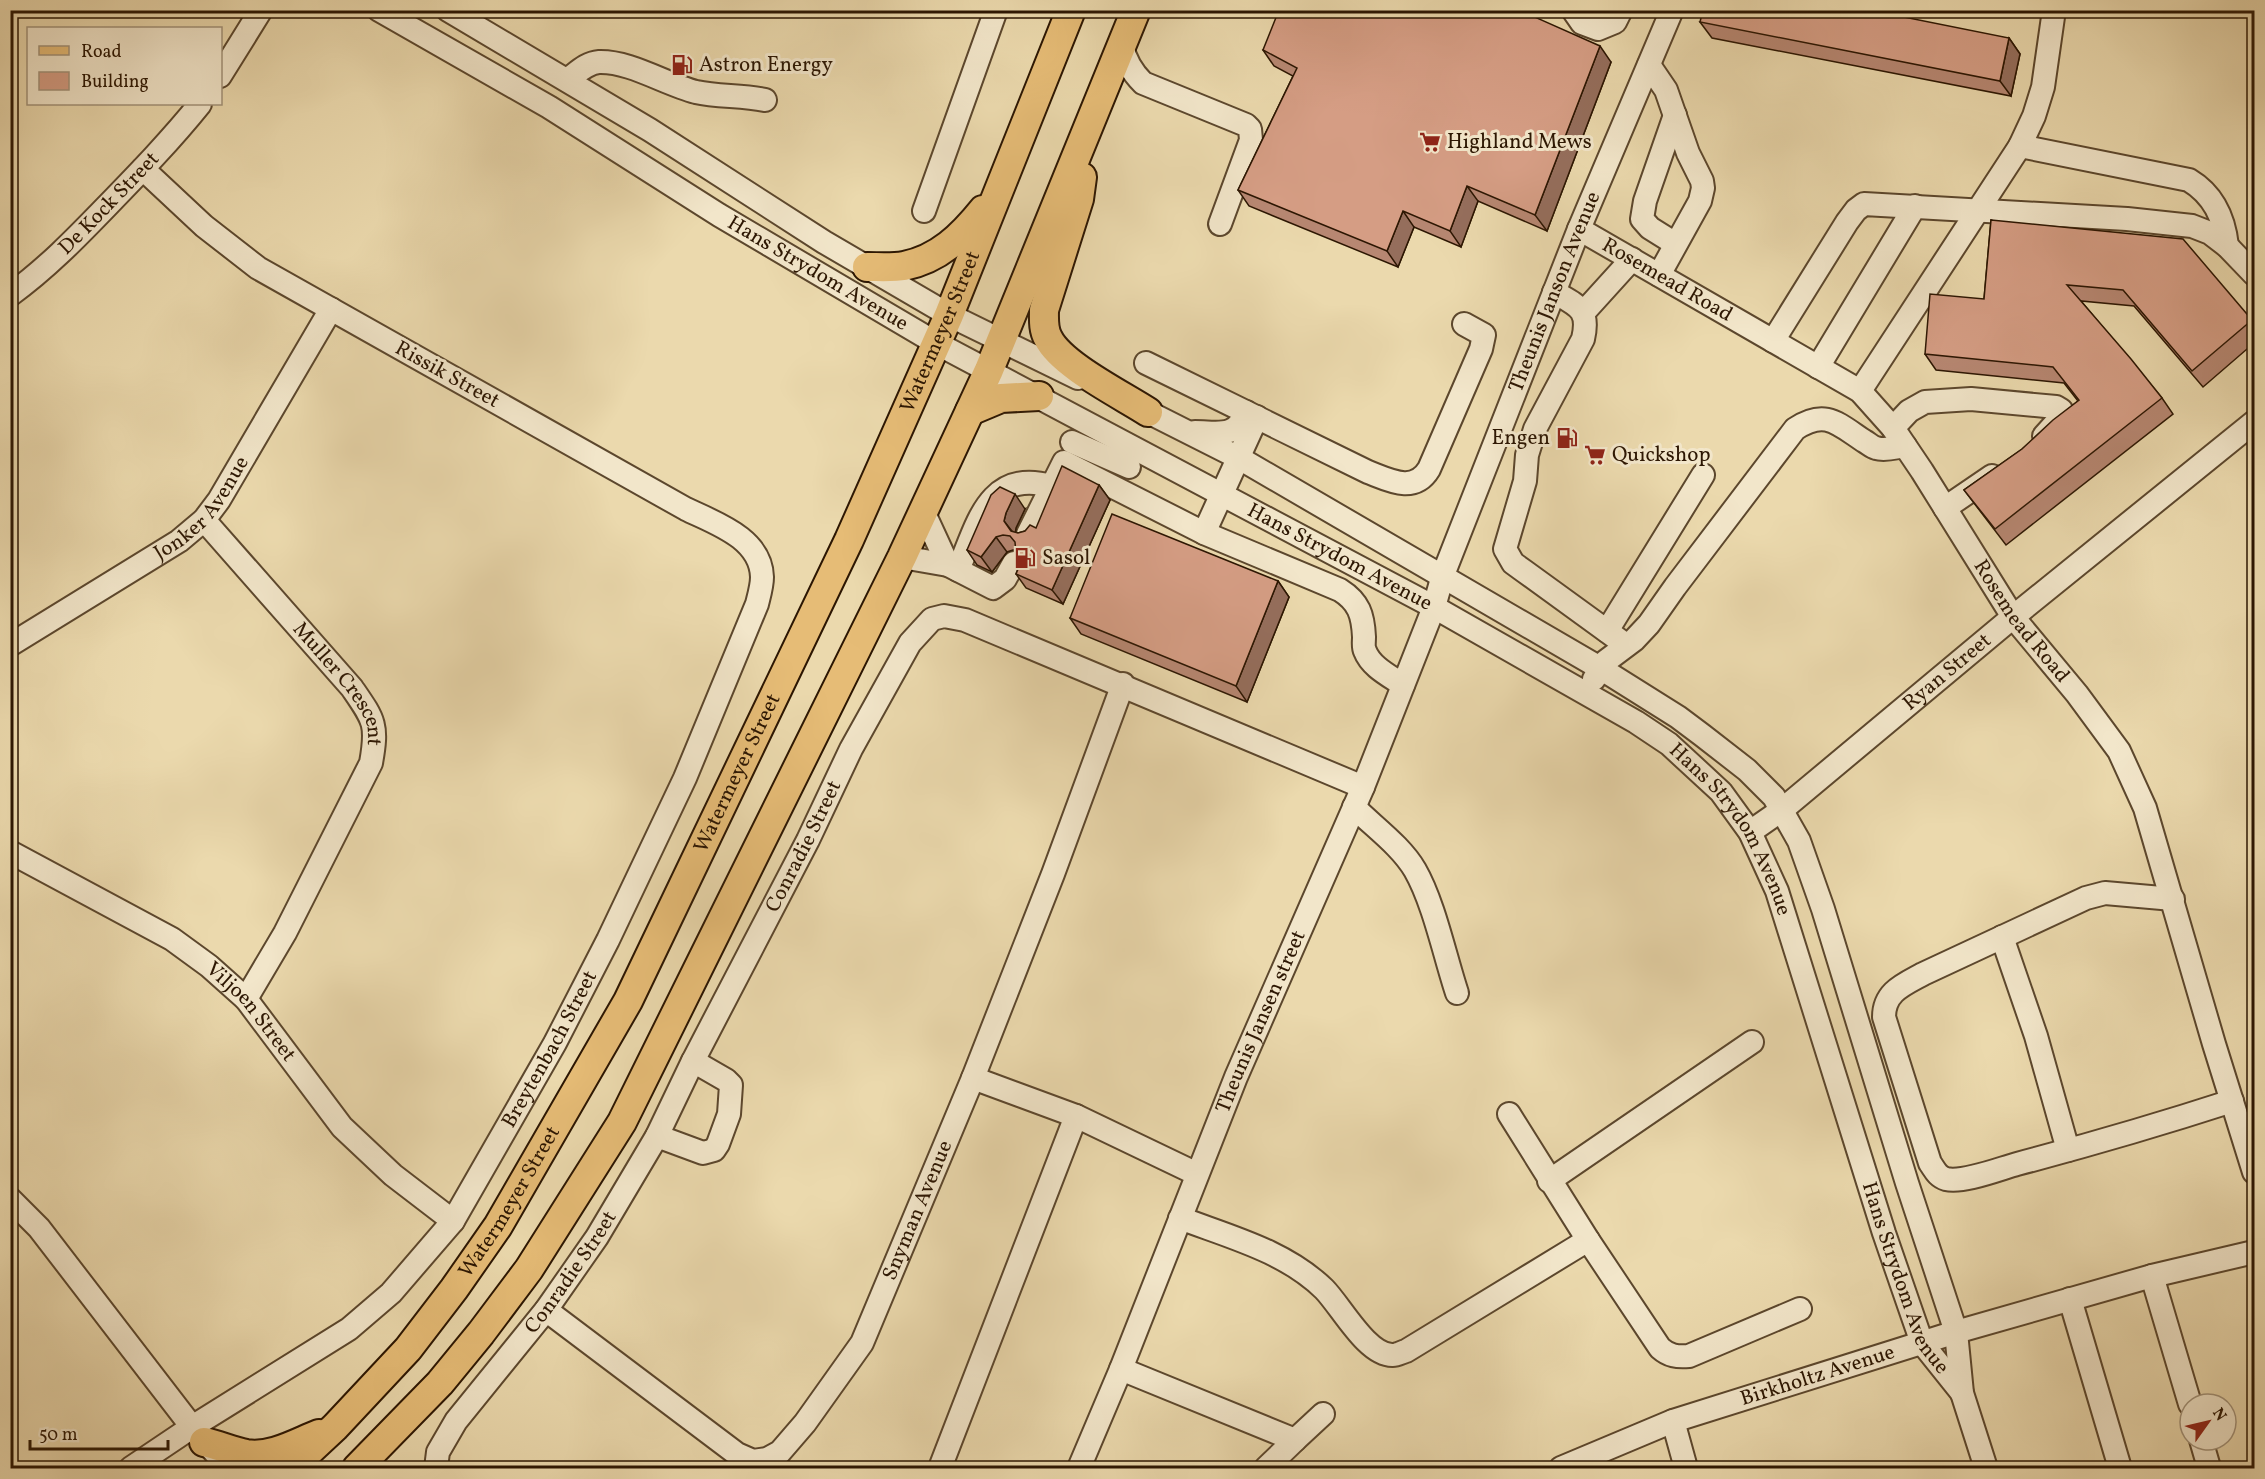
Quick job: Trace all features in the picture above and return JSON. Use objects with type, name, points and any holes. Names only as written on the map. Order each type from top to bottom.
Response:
[{"type":"main road","name":"Watermeyer Street","points":[[291,1468],[335,1428],[408,1349],[485,1244],[576,1094],[628,1001],[849,540],[949,315],[1071,10]]},
{"type":"main road","points":[[357,1468],[440,1383],[529,1269],[622,1122],[924,511],[989,370],[1136,10]]},
{"type":"main road","points":[[1093,116],[1078,199],[1048,295],[1044,310],[1044,326],[1047,337],[1065,358],[1148,412]]},
{"type":"main road","points":[[867,267],[903,266],[925,260],[949,246],[963,234],[996,196]]},
{"type":"main road","points":[[970,411],[1001,398],[1039,396]]},
{"type":"main road","points":[[198,1434],[244,1454],[262,1455],[274,1453],[335,1428]]},
{"type":"main road","points":[[372,1468],[386,1438]]},
{"type":"street","points":[[222,73],[261,10]]},
{"type":"street","name":"Hans Strydom Avenue","points":[[379,10],[549,107],[719,215],[936,343],[1082,419],[1134,458],[1223,494],[1434,607],[1636,722],[1669,744],[1721,792],[1750,832],[1777,891],[1922,1343],[1962,1393]]},
{"type":"street","name":"Hans Strydom Avenue","points":[[448,10],[650,130],[824,242],[949,315],[1239,458],[1443,575],[1678,717],[1747,770],[1783,809],[1798,841],[1823,909],[1907,1183],[1956,1332],[1962,1393],[1986,1468]]},
{"type":"street","points":[[924,211],[996,10]]},
{"type":"street","points":[[1573,10],[1582,23],[1598,29],[1615,22],[1621,10]]},
{"type":"street","name":"Theunis Janson Avenue","points":[[1443,575],[1579,229],[1672,10]]},
{"type":"street","points":[[1860,392],[2020,146],[2034,116],[2043,87],[2054,10]]},
{"type":"street","points":[[1122,45],[1124,57],[1134,75],[1143,83],[1246,125],[1250,129],[1251,140],[1220,224]]},
{"type":"street","points":[[567,80],[589,63],[600,62],[621,66],[693,91],[748,96],[765,100]]},
{"type":"street","points":[[1649,65],[1666,90],[1703,188],[1700,201],[1674,243],[1659,275]]},
{"type":"street","name":"De Kock Street","points":[[10,295],[36,277],[61,253],[176,134],[199,105]]},
{"type":"street","points":[[1674,243],[1650,228],[1642,219],[1645,201],[1675,115]]},
{"type":"street","points":[[2020,146],[2189,180],[2200,186],[2214,203],[2224,225],[2227,246]]},
{"type":"street","name":"Rissik Street","points":[[143,169],[204,226],[258,268],[686,509],[723,527],[752,548],[760,563]]},
{"type":"street","points":[[1773,341],[1856,210],[1864,204],[2192,226],[2210,233],[2227,246],[2254,274]]},
{"type":"street","points":[[1818,368],[1915,206]]},
{"type":"street","name":"Rosemead Road","points":[[1579,229],[1860,392],[1899,437],[2013,616],[2077,694],[2119,751],[2145,808],[2254,1172]]},
{"type":"street","points":[[1584,312],[1632,259]]},
{"type":"street","points":[[1554,292],[1584,312],[1586,325],[1582,339],[1535,429],[1527,455],[1526,481],[1505,549],[1508,556],[1524,571],[1626,645]]},
{"type":"street","name":"Jonker Avenue","points":[[10,645],[178,541],[204,520],[219,500],[331,309]]},
{"type":"street","points":[[1146,363],[1368,472],[1399,483],[1410,484],[1419,481],[1429,469],[1485,338],[1481,332],[1464,324]]},
{"type":"street","points":[[1524,368],[1560,381]]},
{"type":"street","points":[[1587,694],[1600,668],[1649,624],[1795,429],[1808,420],[1822,418],[1837,423],[1875,448],[1886,449],[1899,437],[1910,411],[1925,402],[1971,399],[2056,407],[2061,410],[2062,416],[2050,431],[2018,457],[1945,508]]},
{"type":"street","points":[[1187,432],[1229,432],[1252,415]]},
{"type":"street","points":[[1204,532],[1239,458],[1252,415]]},
{"type":"street","points":[[1028,534],[1082,419]]},
{"type":"street","name":"Ryan Street","points":[[1750,832],[1783,809],[2013,616],[2254,422]]},
{"type":"street","points":[[1494,444],[1527,455]]},
{"type":"street","points":[[1068,452],[1134,458],[1117,489]]},
{"type":"street","points":[[1068,452],[1117,489],[1204,532],[1352,597],[1360,610],[1364,650],[1371,662],[1403,685]]},
{"type":"street","points":[[1606,632],[1703,475]]},
{"type":"street","points":[[953,568],[985,506],[995,495],[1007,487],[1026,481],[1051,486]]},
{"type":"street","points":[[924,511],[953,568]]},
{"type":"street","name":"Muller Crescent","points":[[204,520],[352,688],[373,722],[376,737],[371,763],[285,933],[246,999]]},
{"type":"street","points":[[902,557],[953,568],[993,588],[1005,579],[1014,563]]},
{"type":"street","name":"Breytenbach Street","points":[[131,1468],[198,1434],[349,1329],[391,1293],[453,1221],[560,1033],[609,940],[680,789],[757,604],[762,579],[760,563]]},
{"type":"street","name":"Theunis Jansen street","points":[[1079,1468],[1121,1369],[1236,1077],[1363,787],[1434,607],[1443,575]]},
{"type":"street","name":"Conradie Street","points":[[436,1468],[438,1452],[456,1421],[546,1311],[597,1237],[657,1136],[857,740],[910,643],[932,619],[944,616],[965,620],[1363,787]]},
{"type":"street","name":"Snyman Avenue","points":[[546,1311],[737,1454],[753,1461],[767,1459],[780,1452],[805,1423],[862,1343],[973,1078],[1053,874],[1122,684]]},
{"type":"street","points":[[1354,807],[1400,851],[1415,870],[1425,892],[1457,993]]},
{"type":"street","name":"Viljoen Street","points":[[10,852],[172,939],[209,966],[246,999],[342,1127],[393,1175],[453,1221]]},
{"type":"street","points":[[2173,899],[2105,893],[2086,898],[1923,974],[1889,996],[1884,1006],[1884,1017],[1930,1163],[1938,1175],[1947,1179],[1966,1178],[2132,1133],[2232,1101]]},
{"type":"street","points":[[2002,937],[2036,1036],[2068,1150]]},
{"type":"street","points":[[1549,1181],[1752,1042]]},
{"type":"street","points":[[657,1136],[703,1153],[714,1150],[718,1144],[729,1114],[731,1085],[693,1061]]},
{"type":"street","points":[[973,1078],[1076,1116],[1197,1174]]},
{"type":"street","points":[[1509,1114],[1549,1181],[1660,1348],[1666,1353],[1676,1357],[1689,1356],[1800,1309]]},
{"type":"street","points":[[940,1468],[1076,1116]]},
{"type":"street","points":[[10,1199],[39,1228],[198,1434],[227,1467]]},
{"type":"street","points":[[1180,1218],[1263,1249],[1293,1264],[1313,1278],[1332,1297],[1368,1343],[1380,1353],[1394,1356],[1406,1351],[1588,1240]]},
{"type":"street","name":"Birkholtz Avenue","points":[[1561,1468],[1672,1421],[1956,1332],[2152,1276],[2254,1256]]},
{"type":"street","points":[[2152,1276],[2186,1392]]},
{"type":"street","points":[[2070,1299],[2120,1468]]},
{"type":"street","points":[[1872,1358],[1897,1339],[1902,1330],[1908,1304]]},
{"type":"street","points":[[1121,1369],[1296,1440]]},
{"type":"street","points":[[1266,1468],[1323,1414]]},
{"type":"street","points":[[1672,1421],[1686,1468]]},
{"type":"street","points":[[2204,1452],[2208,1464]]},
{"type":"building","name":"Highland Mews","points":[[1279,10],[1519,10],[1600,46],[1535,215],[1467,186],[1450,231],[1403,211],[1387,251],[1238,190],[1297,68],[1263,50]]},
{"type":"building","points":[[1703,10],[1869,10],[2009,38],[2000,81],[1700,22]]},
{"type":"building","points":[[1991,220],[2183,239],[2252,320],[2192,371],[2123,290],[2067,285],[2162,398],[1995,529],[1964,490],[2022,449],[2079,400],[2053,367],[1925,354],[1930,294],[1984,299]]},
{"type":"building","points":[[1062,466],[1099,485],[1052,590],[1016,574],[1023,557],[1016,553],[1015,542],[1010,536],[996,537],[981,557],[967,550],[991,495],[1000,487],[1015,494],[1004,521],[1011,531],[1018,533],[1025,531],[1030,525],[1036,528]]},
{"type":"building","points":[[1112,514],[1278,581],[1236,686],[1070,618]]},
{"type":"place","name":"Astron Energy","points":[[682,65]]},
{"type":"place","name":"Highland Mews","points":[[1430,142]]},
{"type":"place","name":"Engen","points":[[1567,438]]},
{"type":"place","name":"Quickshop","points":[[1595,455]]},
{"type":"place","name":"Sasol","points":[[1025,558]]}]
